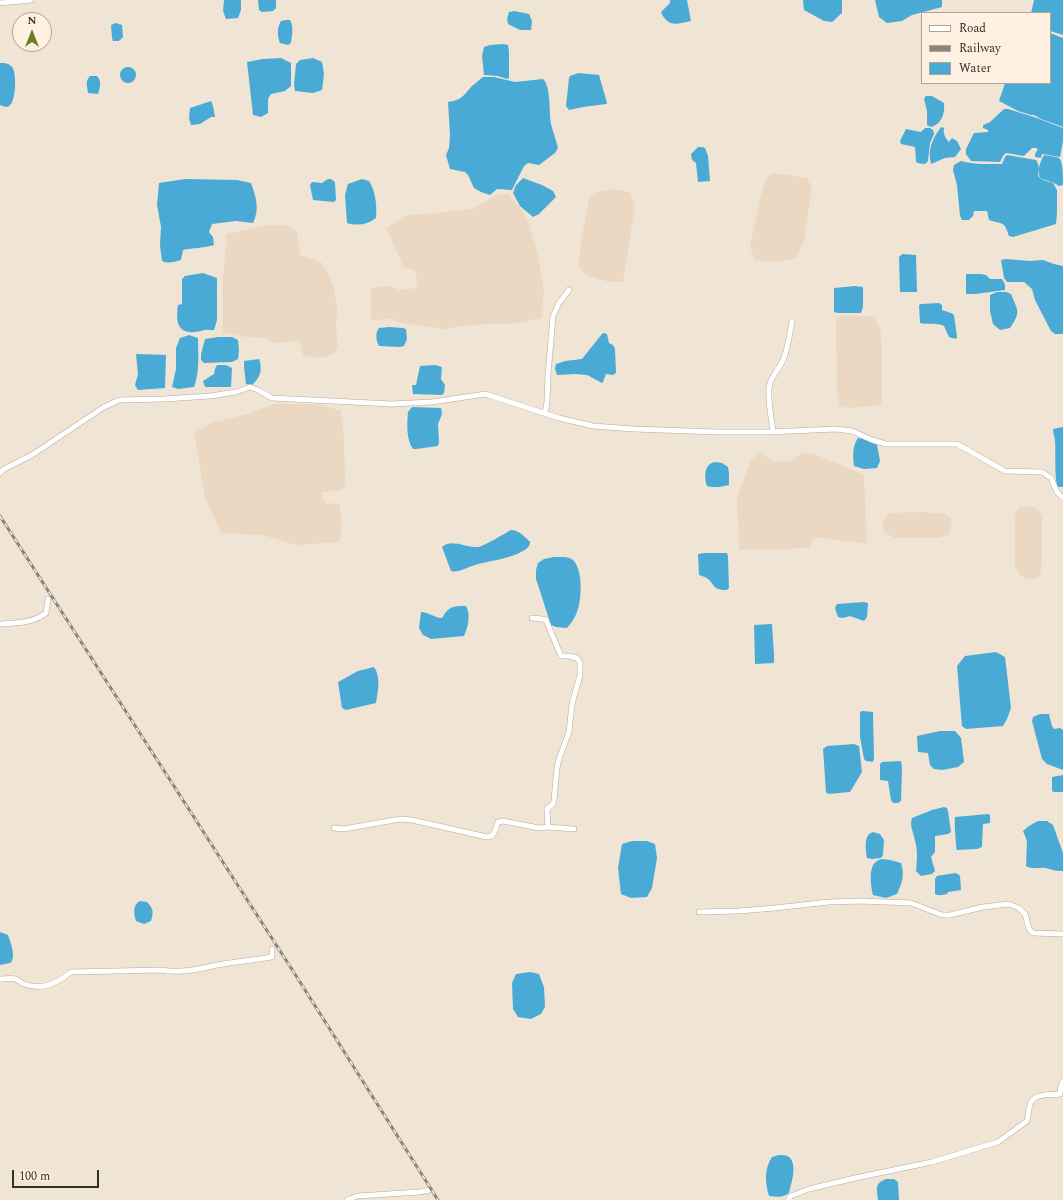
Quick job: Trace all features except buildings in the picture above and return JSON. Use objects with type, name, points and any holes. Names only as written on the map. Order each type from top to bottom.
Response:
[{"type":"street","points":[[0,3],[31,0]]},
{"type":"street","points":[[545,413],[553,316],[569,290]]},
{"type":"street","points":[[774,431],[769,388],[772,379],[783,360],[792,321]]},
{"type":"street","points":[[0,473],[4,469],[32,455],[104,407],[119,400],[210,396],[236,392],[250,387],[272,398],[392,404],[432,402],[485,394],[593,426],[717,432],[836,429],[852,431],[872,440],[886,444],[957,444],[1005,471],[1042,472],[1051,478],[1057,492],[1063,498]]},
{"type":"street","points":[[0,624],[29,621],[40,617],[46,613],[48,599]]},
{"type":"street","points":[[532,618],[546,620],[561,656],[577,658],[580,663],[580,675],[572,704],[569,732],[557,768],[554,800],[553,804],[547,809],[548,827]]},
{"type":"street","points":[[334,828],[344,829],[400,819],[412,820],[487,837],[494,834],[498,822],[503,821],[539,828],[548,827],[574,829]]},
{"type":"street","points":[[699,912],[739,911],[829,902],[861,901],[911,903],[942,915],[950,915],[983,907],[1009,904],[1019,908],[1025,914],[1029,929],[1033,933],[1063,934]]},
{"type":"street","points":[[0,979],[15,979],[23,984],[32,986],[49,986],[71,972],[161,970],[174,972],[198,970],[218,965],[272,957],[272,949]]},
{"type":"street","points":[[788,1200],[791,1196],[809,1189],[932,1162],[998,1142],[1027,1121],[1030,1102],[1036,1097],[1060,1094],[1060,1085],[1063,1081]]},
{"type":"street","points":[[347,1200],[357,1196],[430,1190]]},
{"type":"shaded area","points":[[772,173],[807,178],[812,188],[804,241],[796,258],[776,262],[754,260],[750,246],[761,195],[766,179]]},
{"type":"shaded area","points":[[613,189],[630,192],[635,206],[623,282],[609,282],[589,276],[579,269],[580,247],[589,199],[595,192]]},
{"type":"shaded area","points":[[508,194],[518,205],[528,220],[539,260],[544,290],[541,318],[521,323],[468,325],[444,329],[400,323],[390,318],[371,321],[371,288],[389,286],[400,290],[417,288],[416,273],[414,270],[404,268],[386,228],[405,216],[473,209],[496,195]]},
{"type":"shaded area","points":[[269,225],[285,225],[297,231],[300,255],[321,262],[330,277],[334,289],[337,308],[336,328],[338,345],[336,352],[325,357],[309,357],[303,355],[300,341],[275,343],[265,338],[246,337],[223,333],[222,291],[227,234]]},
{"type":"shaded area","points":[[844,315],[874,317],[880,328],[882,346],[881,404],[848,408],[839,406],[837,386],[836,318]]},
{"type":"shaded area","points":[[273,404],[318,404],[341,411],[344,436],[345,485],[342,490],[321,492],[325,503],[339,504],[342,526],[339,542],[295,545],[263,535],[221,533],[205,497],[194,433],[211,423],[251,413]]},
{"type":"shaded area","points":[[761,452],[772,461],[790,461],[803,452],[819,456],[864,475],[867,544],[814,537],[809,547],[792,549],[739,550],[737,498],[750,462]]},
{"type":"shaded area","points":[[1031,506],[1036,508],[1042,515],[1042,560],[1040,576],[1035,579],[1027,579],[1019,574],[1015,567],[1015,516],[1019,507]]},
{"type":"shaded area","points":[[923,512],[945,514],[950,517],[952,525],[949,534],[939,538],[895,538],[884,532],[883,526],[885,517],[890,513]]},
{"type":"water","points":[[224,0],[241,0],[241,10],[238,18],[226,19],[223,11]]},
{"type":"water","points":[[258,0],[276,0],[276,8],[273,11],[262,12],[259,10]]},
{"type":"water","points":[[670,0],[687,0],[691,21],[673,24],[667,21],[661,12],[670,3]]},
{"type":"water","points":[[803,0],[842,0],[842,13],[832,22],[824,21],[804,10]]},
{"type":"water","points":[[875,0],[942,0],[942,7],[912,15],[902,21],[887,23],[879,17]]},
{"type":"water","points":[[1034,0],[1063,0],[1063,35],[1051,31],[1051,12],[1031,12]]},
{"type":"water","points":[[514,11],[529,14],[532,21],[531,30],[520,30],[508,24],[507,19],[509,12]]},
{"type":"water","points":[[290,20],[292,28],[291,43],[288,45],[280,43],[278,34],[281,21]]},
{"type":"water","points":[[116,23],[122,25],[123,37],[119,41],[113,41],[111,25]]},
{"type":"water","points":[[1051,33],[1063,38],[1063,127],[1034,115],[1018,111],[999,101],[1005,84],[1051,84]]},
{"type":"water","points":[[503,44],[508,45],[509,78],[507,79],[498,76],[484,75],[482,56],[484,47]]},
{"type":"water","points":[[281,58],[291,63],[291,86],[285,91],[271,94],[268,99],[268,113],[261,117],[253,115],[247,62]]},
{"type":"water","points":[[313,58],[322,62],[324,74],[322,90],[313,93],[295,91],[294,85],[296,64],[300,60]]},
{"type":"water","points":[[0,63],[11,66],[15,75],[13,99],[11,104],[7,107],[0,105]]},
{"type":"water","points":[[128,67],[135,72],[136,75],[131,82],[128,83],[121,78],[120,75],[125,68]]},
{"type":"water","points":[[578,73],[599,75],[607,103],[606,104],[569,110],[566,106],[569,78],[570,76]]},
{"type":"water","points":[[90,76],[97,76],[100,80],[98,94],[88,93],[87,82]]},
{"type":"water","points":[[483,77],[494,77],[515,82],[543,79],[546,82],[551,124],[558,148],[555,153],[539,165],[528,163],[524,166],[512,190],[497,189],[490,195],[474,188],[465,172],[450,169],[446,155],[449,148],[450,135],[448,102],[462,97]]},
{"type":"water","points":[[926,96],[932,96],[944,103],[942,118],[935,126],[931,127],[927,125],[927,111],[924,99]]},
{"type":"water","points":[[211,101],[215,117],[211,117],[200,124],[191,125],[189,118],[190,108]]},
{"type":"water","points":[[1004,109],[1034,117],[1063,128],[1063,141],[1060,157],[1042,154],[1041,158],[1035,157],[1038,149],[1032,148],[1024,156],[1006,153],[1000,162],[971,161],[966,154],[966,149],[974,133],[988,132],[988,130],[983,128],[983,125],[990,122]]},
{"type":"water","points":[[941,127],[944,128],[945,135],[949,142],[952,138],[957,141],[961,149],[955,157],[945,158],[931,164],[930,149]]},
{"type":"water","points":[[925,128],[930,128],[933,130],[934,134],[930,143],[928,161],[925,164],[917,163],[915,147],[901,144],[900,141],[906,129],[921,132]]},
{"type":"water","points":[[698,147],[705,148],[708,156],[710,181],[698,182],[696,163],[692,160],[691,154]]},
{"type":"water","points":[[1007,155],[1036,160],[1039,169],[1039,176],[1045,181],[1053,183],[1057,190],[1056,224],[1013,237],[1009,236],[1004,225],[989,220],[987,211],[974,211],[973,216],[969,220],[962,220],[960,216],[957,185],[953,170],[954,165],[961,161],[976,164],[1002,164]]},
{"type":"water","points":[[1044,155],[1060,159],[1063,185],[1059,186],[1040,178],[1039,166]]},
{"type":"water","points":[[523,178],[553,191],[556,197],[539,214],[533,217],[520,206],[513,193],[516,185]]},
{"type":"water","points":[[185,179],[237,180],[251,183],[257,208],[255,218],[253,223],[236,221],[212,224],[209,232],[213,237],[214,245],[183,250],[181,260],[164,262],[162,261],[160,246],[161,227],[157,205],[159,183]]},
{"type":"water","points":[[328,179],[335,182],[336,200],[334,202],[313,200],[310,185],[312,182],[322,183]]},
{"type":"water","points":[[362,179],[369,181],[375,194],[376,218],[362,224],[347,223],[345,195],[348,184]]},
{"type":"water","points":[[902,254],[916,255],[917,292],[900,292],[899,257]]},
{"type":"water","points":[[1001,260],[1030,261],[1043,260],[1063,266],[1063,334],[1055,334],[1051,331],[1035,300],[1032,289],[1024,282],[1007,282],[1004,278]]},
{"type":"water","points":[[203,273],[217,278],[217,320],[214,330],[196,332],[184,331],[177,320],[178,305],[182,304],[182,279],[185,276]]},
{"type":"water","points":[[966,274],[981,274],[986,275],[990,279],[1002,279],[1005,284],[1005,290],[966,294]]},
{"type":"water","points":[[855,286],[863,287],[863,307],[861,313],[834,312],[834,288]]},
{"type":"water","points":[[997,292],[1006,292],[1011,294],[1015,304],[1017,315],[1010,328],[1000,330],[993,324],[990,311],[990,295]]},
{"type":"water","points":[[939,303],[942,305],[942,310],[954,315],[956,339],[949,337],[944,326],[938,324],[920,323],[919,305]]},
{"type":"water","points":[[389,327],[406,329],[407,339],[404,346],[379,346],[376,337],[379,328]]},
{"type":"water","points":[[604,333],[607,334],[609,343],[613,345],[615,349],[616,373],[613,375],[606,374],[602,383],[587,375],[557,375],[555,369],[556,364],[565,361],[582,359]]},
{"type":"water","points":[[189,335],[198,338],[196,381],[194,387],[178,389],[172,387],[176,369],[176,348],[180,338]]},
{"type":"water","points":[[232,337],[238,340],[238,359],[232,362],[204,363],[201,360],[205,339]]},
{"type":"water","points":[[136,354],[166,355],[165,388],[138,390],[135,385],[138,374]]},
{"type":"water","points":[[259,359],[261,370],[259,377],[252,385],[246,384],[244,361]]},
{"type":"water","points":[[217,365],[226,365],[232,368],[231,387],[205,387],[203,381],[214,374]]},
{"type":"water","points":[[435,365],[442,367],[441,379],[445,385],[444,393],[442,395],[413,394],[412,385],[416,385],[420,366]]},
{"type":"water","points":[[412,407],[441,408],[442,414],[438,424],[438,446],[413,449],[409,441],[407,426],[408,412]]},
{"type":"water","points":[[1063,427],[1063,487],[1058,487],[1056,478],[1055,440],[1053,429]]},
{"type":"water","points":[[858,438],[868,440],[877,445],[880,461],[877,468],[864,469],[854,466],[854,448]]},
{"type":"water","points":[[711,463],[722,463],[728,467],[729,485],[718,487],[707,486],[705,478],[707,468]]},
{"type":"water","points":[[511,530],[519,532],[530,542],[526,549],[505,558],[478,564],[459,571],[451,571],[442,547],[446,544],[455,543],[478,547]]},
{"type":"water","points":[[727,553],[729,588],[727,590],[718,589],[708,579],[699,575],[698,554]]},
{"type":"water","points":[[567,557],[573,560],[579,571],[581,592],[579,606],[575,616],[567,628],[551,625],[536,579],[538,563],[544,559]]},
{"type":"water","points":[[868,603],[867,617],[864,621],[850,616],[843,618],[838,617],[835,608],[837,604]]},
{"type":"water","points":[[458,606],[466,606],[468,610],[468,621],[464,636],[431,639],[423,635],[419,628],[421,612],[442,618],[449,609]]},
{"type":"water","points":[[772,624],[774,663],[755,664],[754,625]]},
{"type":"water","points":[[996,652],[1005,657],[1011,708],[1007,719],[1003,726],[966,729],[962,726],[957,666],[965,656]]},
{"type":"water","points":[[374,667],[378,675],[376,703],[346,710],[342,708],[338,682],[358,671]]},
{"type":"water","points":[[860,712],[873,712],[873,762],[866,761],[864,759],[860,737]]},
{"type":"water","points":[[1040,714],[1049,714],[1054,729],[1060,728],[1063,730],[1063,770],[1047,764],[1042,759],[1032,721],[1033,717]]},
{"type":"water","points":[[940,731],[955,731],[961,738],[964,762],[958,767],[942,770],[934,769],[930,765],[928,753],[918,752],[917,736]]},
{"type":"water","points":[[854,744],[859,746],[862,772],[850,792],[828,794],[826,792],[823,749],[827,746]]},
{"type":"water","points":[[901,761],[901,801],[898,803],[893,803],[891,800],[888,781],[880,780],[880,764],[882,762]]},
{"type":"water","points":[[1063,775],[1063,792],[1052,791],[1052,777]]},
{"type":"water","points":[[944,807],[947,808],[948,811],[951,832],[948,834],[935,836],[935,852],[931,857],[935,871],[932,874],[921,876],[916,871],[917,852],[911,827],[912,818]]},
{"type":"water","points":[[990,815],[990,823],[983,824],[982,847],[977,849],[957,850],[955,817]]},
{"type":"water","points":[[1038,821],[1047,821],[1053,825],[1063,853],[1063,871],[1056,871],[1046,868],[1031,868],[1026,866],[1027,841],[1023,831]]},
{"type":"water","points":[[873,832],[880,834],[884,840],[883,855],[881,858],[867,858],[866,839]]},
{"type":"water","points":[[632,841],[647,841],[655,844],[657,858],[652,888],[647,897],[631,898],[621,894],[618,868],[622,844]]},
{"type":"water","points":[[882,859],[901,863],[903,871],[902,883],[897,894],[886,898],[873,895],[871,882],[873,865]]},
{"type":"water","points":[[955,873],[960,876],[961,890],[948,892],[947,894],[942,895],[935,894],[935,879],[937,876]]},
{"type":"water","points":[[140,901],[147,902],[151,906],[152,910],[151,921],[144,924],[136,921],[134,910],[137,903]]},
{"type":"water","points":[[0,932],[8,935],[13,957],[10,963],[0,965]]},
{"type":"water","points":[[530,972],[539,974],[544,987],[545,1007],[541,1014],[531,1019],[518,1017],[513,1009],[512,983],[516,974]]},
{"type":"water","points":[[779,1155],[788,1156],[792,1160],[793,1175],[791,1185],[787,1195],[779,1197],[769,1196],[766,1171],[772,1157]]},
{"type":"water","points":[[886,1179],[894,1179],[898,1182],[899,1200],[878,1200],[877,1187]]},
{"type":"railway","points":[[0,516],[293,971],[438,1200]]}]
